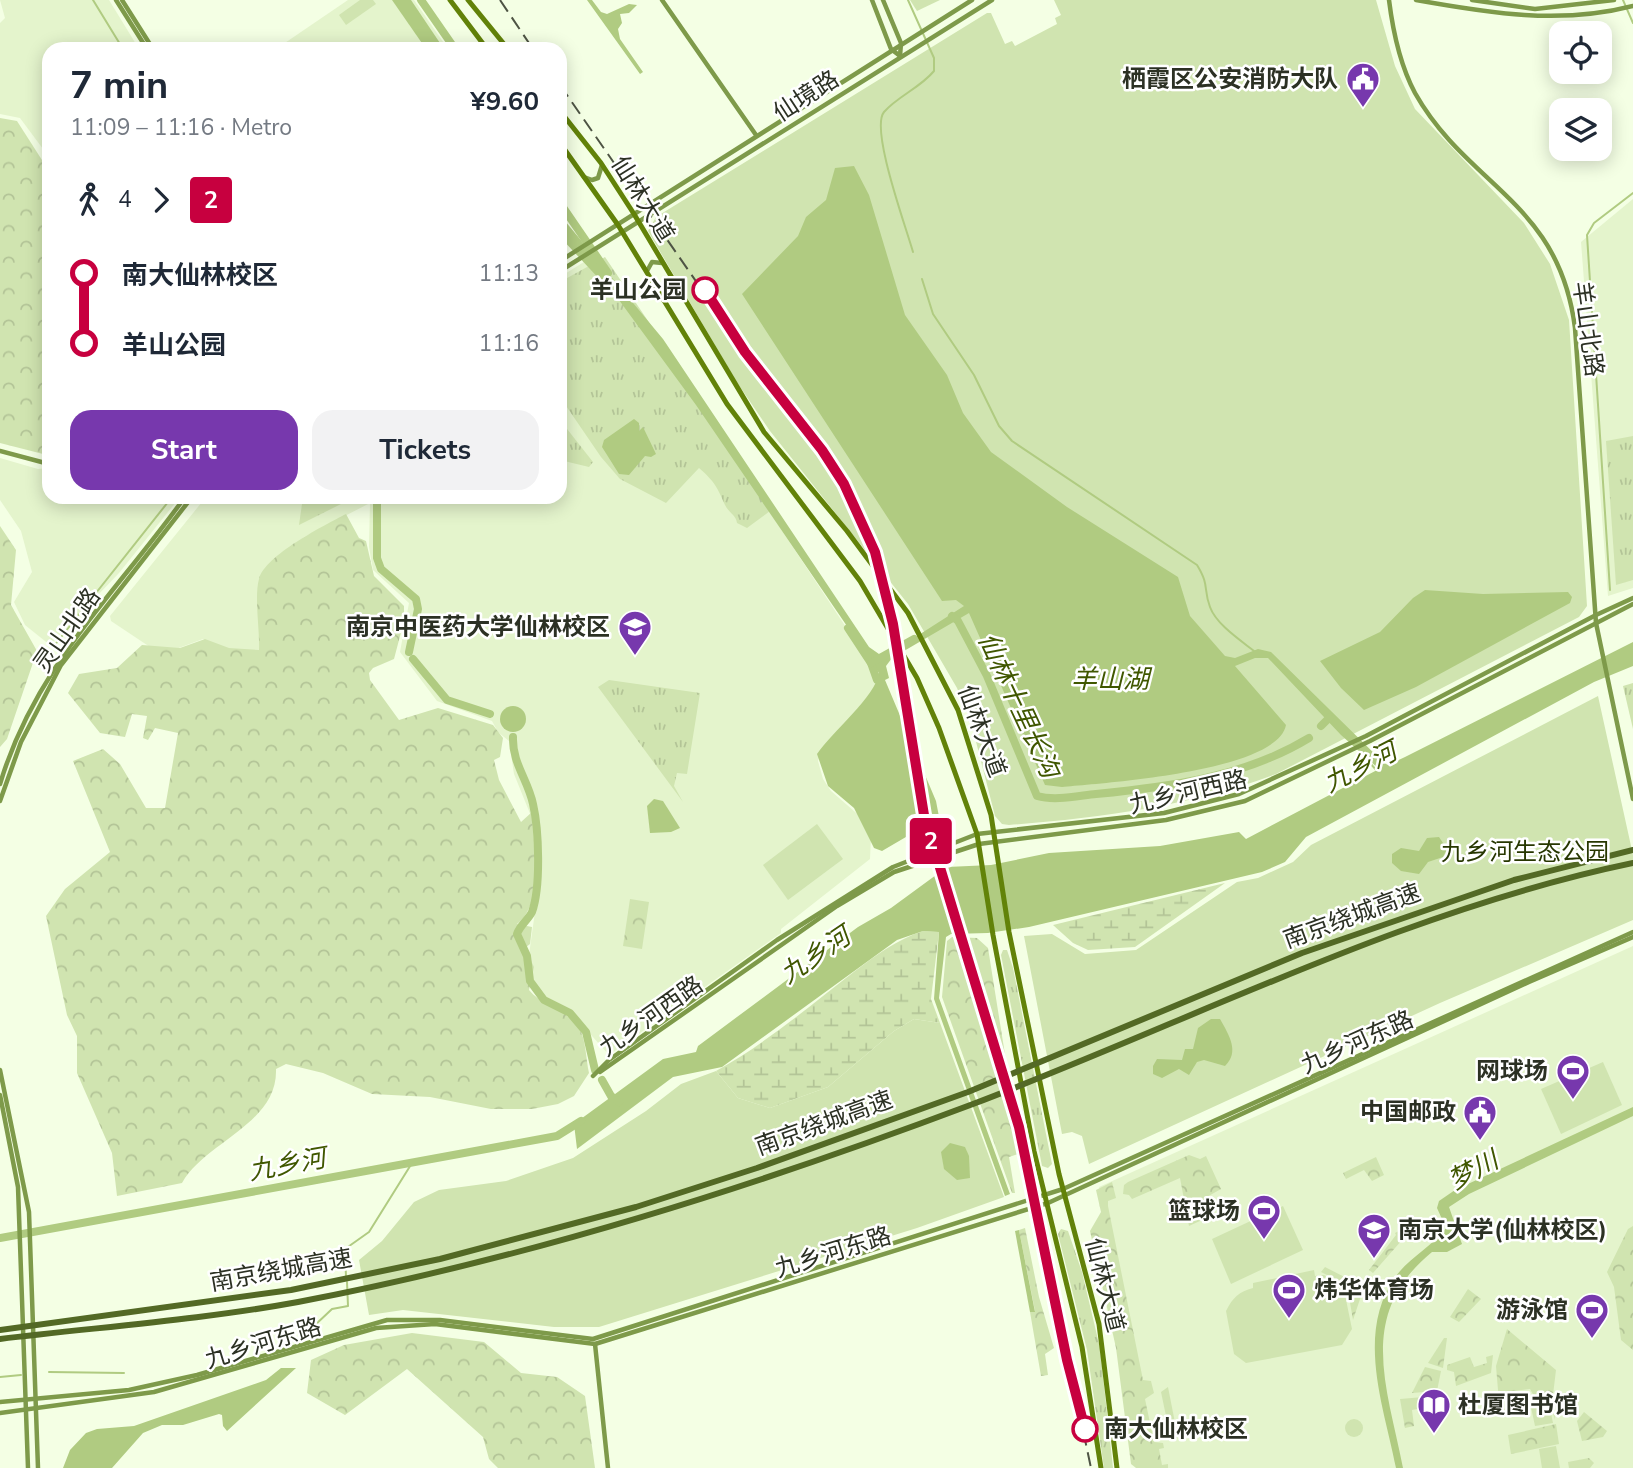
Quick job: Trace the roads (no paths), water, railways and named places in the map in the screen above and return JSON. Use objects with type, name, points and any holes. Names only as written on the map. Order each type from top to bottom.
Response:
[{"type":"highway","name":"南京绕城高速","points":[[0,1330],[291,1290],[440,1259],[636,1207],[757,1168],[968,1092],[1302,953],[1514,880],[1633,850]]},
{"type":"highway","name":"南京绕城高速","points":[[0,1339],[294,1303],[443,1271],[641,1218],[762,1180],[974,1103],[1307,964],[1518,891],[1633,863]]},
{"type":"main road","points":[[116,0],[143,42]]},
{"type":"main road","points":[[122,0],[149,42]]},
{"type":"main road","points":[[450,0],[482,42]]},
{"type":"main road","points":[[468,0],[502,42]]},
{"type":"main road","points":[[662,0],[756,135]]},
{"type":"main road","points":[[872,0],[891,50],[900,56],[901,43],[883,0]]},
{"type":"main road","name":"仙境路","points":[[567,256],[972,0]]},
{"type":"main road","name":"仙境路","points":[[567,267],[992,0]]},
{"type":"main road","name":"羊山北路","points":[[1389,0],[1399,54],[1417,95],[1443,130],[1535,224],[1554,254],[1565,279],[1575,328],[1596,623],[1633,799]]},
{"type":"main road","points":[[1416,0],[1521,17],[1562,16],[1633,6]]},
{"type":"main road","points":[[1472,0],[1535,9],[1614,0]]},
{"type":"main road","name":"仙林大道","points":[[567,120],[634,214],[764,432],[872,562],[917,630],[958,710],[982,782],[994,832],[1009,932],[1064,1192],[1099,1324],[1117,1468]]},
{"type":"main road","name":"仙林大道","points":[[567,153],[618,225],[727,404],[860,581],[903,653],[939,728],[977,834],[993,935],[1045,1196],[1080,1336],[1101,1468]]},
{"type":"main road","points":[[584,176],[590,180],[598,178],[603,169],[600,163]]},
{"type":"main road","points":[[647,273],[647,266],[652,262],[663,264]]},
{"type":"main road","points":[[0,451],[42,462]]},
{"type":"main road","name":"灵山北路","points":[[0,784],[19,732],[63,653],[180,504]]},
{"type":"main road","name":"灵山北路","points":[[0,801],[20,741],[61,665],[187,504]]},
{"type":"main road","name":"九乡河西路","points":[[1633,598],[1596,615],[1368,739],[1340,756],[1245,801],[1166,820],[979,844],[894,872],[837,906],[593,1076],[609,1060],[834,902],[893,867],[977,834],[1164,813],[1239,794],[1336,750],[1368,739],[1633,604]]},
{"type":"main road","name":"九乡河东路","points":[[0,1413],[154,1392],[347,1335],[389,1326],[435,1324],[594,1342],[1048,1203],[1064,1192],[1633,935]]},
{"type":"main road","points":[[0,1070],[23,1168],[29,1212],[38,1468]]},
{"type":"main road","points":[[0,1095],[16,1166],[28,1468]]},
{"type":"main road","name":"九乡河东路","points":[[0,1402],[129,1390],[197,1375],[387,1320],[440,1320],[594,1342],[1064,1192]]},
{"type":"main road","points":[[594,1342],[608,1468]]},
{"type":"water","points":[[392,0],[411,0],[439,42],[421,42]]},
{"type":"water","points":[[587,0],[592,0],[601,12],[607,14],[629,4],[637,5],[629,13],[620,14],[622,23],[618,29],[620,39],[643,72],[640,74]]},
{"type":"water","name":"羊山湖","points":[[854,166],[869,195],[905,315],[947,375],[963,413],[991,452],[1067,507],[1178,577],[1190,616],[1225,656],[1235,658],[1258,649],[1271,652],[1384,763],[1388,765],[1405,757],[1633,642],[1633,666],[1594,682],[1306,837],[1285,862],[1262,872],[1029,927],[988,933],[951,934],[946,937],[939,998],[1010,1194],[1005,1196],[934,999],[939,932],[923,931],[897,940],[722,1067],[673,1077],[577,1149],[574,1124],[663,1059],[696,1052],[698,1046],[858,927],[891,908],[947,867],[991,865],[1049,853],[1160,846],[1239,832],[1246,839],[1379,769],[1341,735],[1268,658],[1255,658],[1235,666],[1286,725],[1275,741],[1253,754],[1186,772],[1062,787],[1045,785],[969,613],[892,658],[886,666],[889,678],[885,680],[936,801],[940,822],[935,820],[882,851],[874,848],[854,808],[828,786],[817,754],[862,703],[879,673],[696,405],[619,300],[567,244],[567,223],[663,339],[869,647],[879,654],[892,652],[964,606],[956,600],[942,601],[742,294],[798,236],[806,217],[826,200],[835,168]]},
{"type":"water","points":[[634,419],[639,423],[639,431],[643,427],[656,454],[645,456],[629,475],[619,474],[602,447],[604,440]]},
{"type":"water","points":[[1425,590],[1483,594],[1568,592],[1572,597],[1570,603],[1416,687],[1364,710],[1341,688],[1320,661],[1380,632],[1413,598]]},
{"type":"water","points":[[513,706],[522,710],[526,719],[522,728],[513,732],[504,728],[500,719],[504,710]]},
{"type":"water","points":[[654,799],[663,801],[680,828],[671,832],[650,833],[647,806]]},
{"type":"water","points":[[1439,837],[1447,849],[1443,857],[1428,862],[1419,874],[1401,871],[1392,863],[1392,854],[1401,848],[1419,851],[1427,838]]},
{"type":"water","points":[[1211,1019],[1220,1019],[1232,1043],[1232,1055],[1225,1066],[1204,1060],[1197,1062],[1189,1075],[1179,1069],[1162,1078],[1153,1074],[1157,1059],[1182,1060],[1185,1049],[1193,1049],[1198,1028]]},
{"type":"water","points":[[1633,1107],[1633,1116],[1469,1194],[1449,1207],[1462,1244],[1447,1252],[1432,1252],[1408,1276],[1393,1300],[1385,1326],[1385,1380],[1403,1468],[1396,1468],[1376,1370],[1377,1321],[1384,1298],[1396,1276],[1446,1228],[1437,1208],[1439,1201],[1455,1190]]},
{"type":"water","points":[[950,1143],[965,1147],[969,1156],[970,1178],[957,1180],[944,1169],[941,1152]]},
{"type":"water","points":[[1019,1230],[1035,1312],[1030,1312],[1015,1231]]},
{"type":"water","points":[[281,1368],[296,1368],[227,1431],[223,1426],[222,1415],[219,1414],[183,1425],[162,1425],[143,1433],[112,1468],[63,1468],[70,1450],[86,1433],[97,1429],[134,1426],[266,1380]]},
{"type":"waterway","points":[[93,0],[119,42]]},
{"type":"waterway","name":"仙林十里长沟","points":[[421,0],[450,42]]},
{"type":"waterway","points":[[908,0],[934,58],[934,71],[890,106],[884,112],[881,122],[885,157],[913,252]]},
{"type":"waterway","points":[[1623,0],[1633,23]]},
{"type":"waterway","points":[[1610,590],[1587,235],[1594,223],[1633,193]]},
{"type":"waterway","name":"仙林十里长沟","points":[[567,213],[608,273]]},
{"type":"waterway","points":[[922,279],[933,314],[974,375],[999,426],[1012,441],[1197,565],[1204,578],[1208,601],[1217,620],[1254,651]]},
{"type":"waterway","points":[[54,646],[166,504]]},
{"type":"waterway","points":[[377,504],[377,558],[381,569],[416,599],[418,609],[409,652]]},
{"type":"waterway","name":"仙林十里长沟","points":[[952,616],[958,621],[987,676],[1037,796],[1074,797],[1206,778],[1259,762],[1309,738]]},
{"type":"waterway","name":"仙林十里长沟","points":[[848,628],[871,663],[877,680]]},
{"type":"waterway","name":"仙林十里长沟","points":[[871,663],[914,639]]},
{"type":"waterway","points":[[413,659],[447,700],[490,714]]},
{"type":"waterway","points":[[1321,726],[1329,718]]},
{"type":"waterway","points":[[513,737],[515,755],[533,804],[538,858],[537,888],[532,912],[517,934],[527,956],[530,981],[544,1000],[570,1013],[586,1032],[595,1070]]},
{"type":"waterway","points":[[1361,753],[1378,772]]},
{"type":"waterway","points":[[602,1080],[611,1096],[619,1102]]},
{"type":"waterway","name":"九乡河","points":[[0,1238],[557,1136],[581,1121]]},
{"type":"waterway","points":[[346,1277],[345,1249],[369,1232],[412,1163]]},
{"type":"waterway","points":[[314,1326],[332,1309],[348,1306],[347,1282]]},
{"type":"waterway","points":[[49,1372],[124,1373]]},
{"type":"waterway","points":[[0,1377],[21,1375]]},
{"type":"railway","points":[[500,0],[528,42]]},
{"type":"railway","points":[[567,95],[745,352],[822,450],[844,484],[875,552],[893,624],[924,815],[1019,1127],[1091,1468]]},
{"type":"metro line","name":"2","points":[[705,290],[745,352],[822,450],[844,484],[875,552],[893,624],[924,815],[1019,1127],[1067,1360],[1085,1429]]},
{"type":"place","name":"栖霞区公安消防大队","points":[[1363,109]]},
{"type":"place","name":"羊山公园","points":[[705,290]]},
{"type":"place","name":"南京中医药大学仙林校区","points":[[635,657]]},
{"type":"place","name":"网球场","points":[[1573,1101]]},
{"type":"place","name":"中国邮政","points":[[1480,1142]]},
{"type":"place","name":"篮球场","points":[[1264,1241]]},
{"type":"place","name":"南京大学(仙林校区)","points":[[1374,1260]]},
{"type":"place","name":"炜华体育场","points":[[1289,1320]]},
{"type":"place","name":"游泳馆","points":[[1592,1340]]},
{"type":"place","name":"南大仙林校区","points":[[1085,1429]]},
{"type":"place","name":"杜厦图书馆","points":[[1434,1435]]},
{"type":"park label","name":"九乡河生态公园","points":[[1525,852]]},
{"type":"water label","name":"梦川","points":[[1473,1170]]}]
